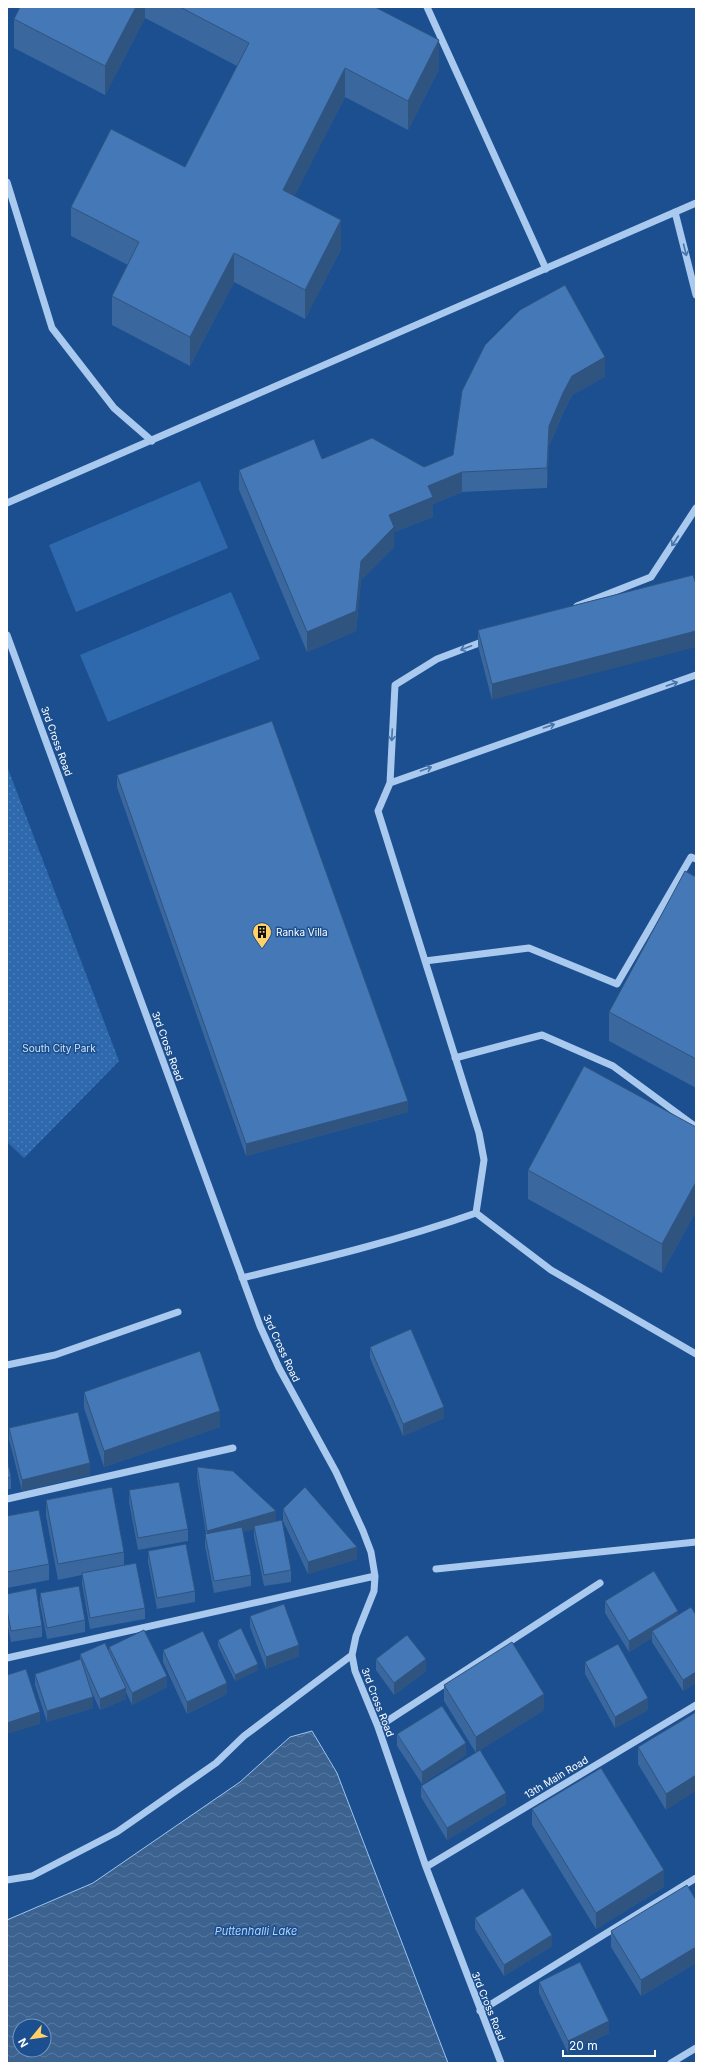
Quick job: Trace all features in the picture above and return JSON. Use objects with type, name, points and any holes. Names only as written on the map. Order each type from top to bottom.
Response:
[{"type":"street","points":[[427,7],[546,269]]},
{"type":"street","points":[[7,182],[52,328],[114,408],[152,441]]},
{"type":"street","points":[[7,503],[696,203]]},
{"type":"street","points":[[675,212],[696,294]]},
{"type":"street","points":[[569,608],[650,577],[696,508]]},
{"type":"street","name":"3rd Cross Road","points":[[7,635],[260,1326],[279,1368],[336,1472],[371,1552],[375,1576],[374,1591],[356,1636],[352,1654],[355,1671],[378,1727],[426,1867],[501,2063]]},
{"type":"street","points":[[476,1214],[484,1160],[479,1133],[378,811],[390,783],[395,685],[437,659],[496,637]]},
{"type":"street","points":[[390,783],[696,675]]},
{"type":"street","points":[[425,962],[529,948],[617,984],[691,857],[696,859]]},
{"type":"street","points":[[455,1058],[542,1035],[612,1066],[696,1127]]},
{"type":"street","points":[[242,1278],[409,1235],[476,1214]]},
{"type":"street","points":[[476,1214],[551,1270],[696,1354]]},
{"type":"street","points":[[7,1365],[55,1355],[178,1312]]},
{"type":"street","points":[[7,1498],[233,1448]]},
{"type":"street","points":[[436,1569],[696,1542]]},
{"type":"street","points":[[7,1658],[375,1576]]},
{"type":"street","points":[[378,1727],[600,1583]]},
{"type":"street","points":[[7,1880],[32,1876],[117,1832],[216,1763],[244,1736],[352,1654]]},
{"type":"street","name":"13th Main Road","points":[[426,1867],[696,1705]]},
{"type":"street","points":[[480,2011],[696,1878]]},
{"type":"street","points":[[671,2063],[696,2048]]},
{"type":"green space","points":[[200,481],[228,548],[76,612],[49,545]]},
{"type":"green space","points":[[231,592],[260,659],[108,722],[80,655]]},
{"type":"green space","name":"South City Park","points":[[7,766],[119,1061],[24,1158],[7,1142]]},
{"type":"water","name":"Puttenhalli Lake","points":[[312,1731],[337,1773],[448,2063],[7,2063],[7,1920],[93,1883],[240,1782],[290,1737]]},
{"type":"building","points":[[20,7],[136,7],[105,66],[14,19]]},
{"type":"building","points":[[180,7],[375,7],[439,40],[408,101],[345,68],[283,190],[341,220],[305,290],[234,253],[190,337],[112,296],[139,242],[71,207],[111,129],[185,167],[249,43]]},
{"type":"building","points":[[565,285],[605,357],[572,376],[563,393],[549,426],[547,468],[462,472],[428,486],[433,497],[389,515],[394,527],[361,561],[356,611],[307,632],[239,470],[314,439],[322,459],[372,438],[424,467],[453,455],[462,391],[485,345],[520,310]]},
{"type":"building","points":[[693,575],[696,584],[696,631],[492,684],[478,630]]},
{"type":"building","name":"Ranka Villa","points":[[272,721],[408,1101],[246,1144],[117,775]]},
{"type":"building","points":[[685,871],[696,877],[696,1059],[609,1012]]},
{"type":"building","points":[[584,1066],[696,1127],[696,1182],[662,1244],[528,1170]]},
{"type":"building","points":[[411,1329],[444,1407],[403,1424],[370,1347]]},
{"type":"building","points":[[200,1351],[220,1411],[104,1451],[84,1392]]},
{"type":"building","points":[[78,1412],[90,1463],[22,1480],[9,1428]]},
{"type":"building","points":[[7,1459],[11,1477],[7,1478]]},
{"type":"building","points":[[197,1467],[233,1471],[276,1511],[207,1531]]},
{"type":"building","points":[[179,1482],[188,1529],[138,1538],[129,1490]]},
{"type":"building","points":[[112,1487],[124,1552],[58,1564],[46,1500]]},
{"type":"building","points":[[305,1487],[357,1547],[308,1562],[283,1509]]},
{"type":"building","points":[[39,1510],[49,1564],[7,1572],[7,1516]]},
{"type":"building","points":[[282,1520],[291,1570],[264,1575],[254,1526]]},
{"type":"building","points":[[242,1527],[251,1575],[214,1581],[205,1534]]},
{"type":"building","points":[[186,1544],[195,1591],[157,1598],[148,1551]]},
{"type":"building","points":[[136,1563],[145,1608],[90,1618],[82,1573]]},
{"type":"building","points":[[654,1571],[678,1611],[629,1641],[605,1601]]},
{"type":"building","points":[[79,1586],[85,1620],[47,1628],[40,1593]]},
{"type":"building","points":[[36,1588],[42,1626],[11,1631],[7,1610],[7,1594]]},
{"type":"building","points":[[284,1604],[299,1645],[266,1657],[250,1616]]},
{"type":"building","points":[[691,1607],[696,1615],[696,1672],[683,1680],[652,1631]]},
{"type":"building","points":[[241,1628],[258,1664],[235,1675],[218,1640]]},
{"type":"building","points":[[144,1630],[167,1676],[132,1693],[109,1647]]},
{"type":"building","points":[[203,1631],[227,1683],[187,1702],[163,1650]]},
{"type":"building","points":[[407,1635],[426,1659],[394,1683],[376,1659]]},
{"type":"building","points":[[512,1642],[544,1694],[476,1737],[444,1685]]},
{"type":"building","points":[[105,1643],[126,1688],[100,1699],[80,1654]]},
{"type":"building","points":[[618,1644],[648,1698],[615,1717],[585,1662]]},
{"type":"building","points":[[81,1659],[93,1697],[47,1711],[35,1674]]},
{"type":"building","points":[[26,1669],[40,1712],[7,1723],[7,1675]]},
{"type":"building","points":[[442,1706],[466,1743],[422,1772],[397,1734]]},
{"type":"building","points":[[696,1712],[696,1775],[666,1794],[638,1747]]},
{"type":"building","points":[[480,1750],[506,1793],[447,1828],[421,1786]]},
{"type":"building","points":[[601,1768],[664,1870],[596,1913],[532,1809]]},
{"type":"building","points":[[687,1885],[696,1900],[696,1947],[641,1980],[611,1931]]},
{"type":"building","points":[[523,1888],[552,1935],[504,1965],[475,1918]]},
{"type":"building","points":[[580,1962],[609,2021],[568,2041],[539,1982]]},
{"type":"place","name":"Ranka Villa","points":[[262,949]]}]
